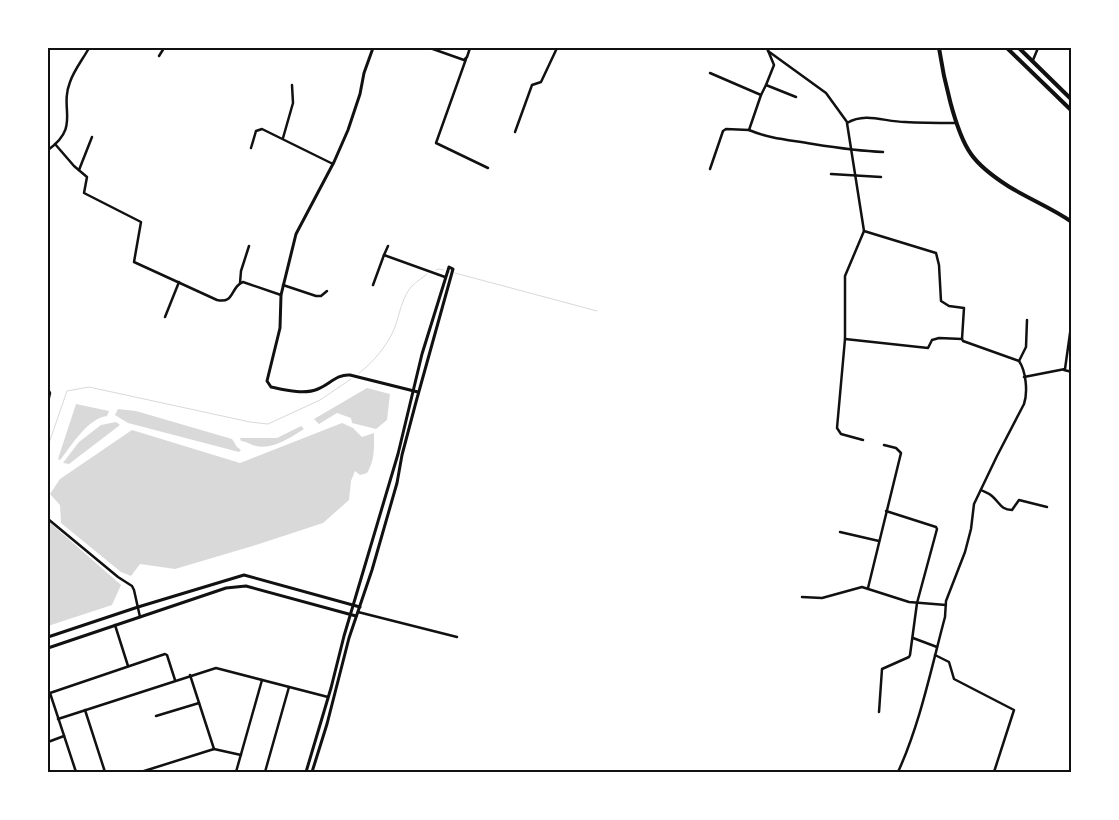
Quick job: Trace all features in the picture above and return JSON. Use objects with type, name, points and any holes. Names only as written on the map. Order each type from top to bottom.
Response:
[{"type":"main road","points":[[939,48],[951,103],[967,148],[974,159],[1009,186],[1072,222]]},
{"type":"main road","points":[[1008,48],[1072,112]]},
{"type":"main road","points":[[1019,48],[1072,100]]},
{"type":"street","points":[[48,150],[63,135],[68,122],[68,88],[70,81],[89,48]]},
{"type":"street","points":[[159,56],[164,48]]},
{"type":"street","points":[[373,48],[348,130],[333,164],[298,226],[281,295],[280,328],[273,360],[266,377],[268,385],[273,388],[306,392],[320,388],[344,374],[418,392]]},
{"type":"street","points":[[430,48],[466,59]]},
{"type":"street","points":[[470,48],[436,143],[488,168]]},
{"type":"street","points":[[515,132],[528,91],[533,84],[541,82],[557,48]]},
{"type":"street","points":[[749,130],[774,65],[767,48]]},
{"type":"street","points":[[767,48],[826,93],[847,123],[864,231],[845,276],[845,339],[837,430],[841,434],[863,440]]},
{"type":"street","points":[[1033,60],[1038,48]]},
{"type":"street","points":[[710,73],[761,95]]},
{"type":"street","points":[[283,138],[293,102],[292,85]]},
{"type":"street","points":[[766,85],[796,96]]},
{"type":"street","points":[[847,123],[854,119],[876,118],[905,122],[958,123]]},
{"type":"street","points":[[251,148],[256,131],[262,129],[333,164]]},
{"type":"street","points":[[710,169],[724,130],[749,130],[785,140],[851,151],[883,152]]},
{"type":"street","points":[[79,170],[92,137]]},
{"type":"street","points":[[56,144],[87,177],[84,193],[141,222],[134,262],[211,298],[224,302],[230,298],[240,283],[241,271],[249,246]]},
{"type":"street","points":[[831,174],[881,177]]},
{"type":"street","points":[[864,231],[936,254],[939,265],[941,301],[949,306],[964,308],[962,339]]},
{"type":"street","points":[[373,285],[388,246]]},
{"type":"street","points":[[384,255],[445,276]]},
{"type":"street","points":[[306,772],[398,454],[413,390],[445,276],[448,268],[453,269],[418,392],[397,483],[372,570],[349,638],[327,724],[312,772]]},
{"type":"street","points":[[166,316],[179,282]]},
{"type":"street","points":[[240,283],[246,283],[281,295]]},
{"type":"street","points":[[283,285],[314,296],[320,296],[327,291]]},
{"type":"street","points":[[434,314],[441,316]]},
{"type":"street","points":[[1064,370],[1070,350],[1072,319]]},
{"type":"street","points":[[898,772],[918,716],[945,617],[946,605],[965,552],[974,504],[1027,396],[1019,361],[1026,347],[1027,320]]},
{"type":"street","points":[[845,339],[928,348],[932,340],[939,338],[962,339],[963,341],[1019,361]]},
{"type":"street","points":[[1024,377],[1064,370],[1072,372]]},
{"type":"street","points":[[48,388],[50,393],[48,402]]},
{"type":"street","points":[[868,588],[900,453],[896,448],[884,445]]},
{"type":"street","points":[[981,490],[993,497],[1002,508],[1010,511],[1019,500],[1047,507]]},
{"type":"street","points":[[879,712],[882,669],[910,656],[917,603],[937,528],[886,512]]},
{"type":"street","points":[[48,519],[118,577],[132,586],[140,617]]},
{"type":"street","points":[[840,532],[879,541]]},
{"type":"street","points":[[48,636],[244,575],[360,607]]},
{"type":"street","points":[[48,648],[238,586],[246,586],[356,616]]},
{"type":"street","points":[[802,598],[822,598],[857,588],[868,588],[906,602],[946,605]]},
{"type":"street","points":[[358,612],[457,637]]},
{"type":"street","points":[[115,625],[128,666]]},
{"type":"street","points":[[912,638],[937,647]]},
{"type":"street","points":[[76,772],[51,692],[166,654],[175,680]]},
{"type":"street","points":[[935,655],[949,662],[954,679],[1014,710],[994,772]]},
{"type":"street","points":[[58,719],[216,668],[328,698]]},
{"type":"street","points":[[190,675],[214,749]]},
{"type":"street","points":[[236,772],[262,680]]},
{"type":"street","points":[[265,772],[289,687]]},
{"type":"street","points":[[156,716],[199,703]]},
{"type":"street","points":[[85,710],[105,772]]},
{"type":"street","points":[[48,742],[64,736]]},
{"type":"street","points":[[141,772],[214,749],[241,755]]},
{"type":"shaded area","points":[[367,388],[390,394],[387,420],[376,429],[352,423],[351,418],[337,413],[319,424],[314,419]]},
{"type":"shaded area","points":[[76,404],[109,411],[107,416],[100,418],[87,427],[60,460],[58,459]]},
{"type":"shaded area","points":[[118,409],[136,411],[232,439],[241,450],[239,452],[128,423],[115,415]]},
{"type":"shaded area","points":[[116,422],[120,425],[69,464],[63,463],[79,442],[101,425]]},
{"type":"shaded area","points":[[342,423],[353,428],[362,437],[374,433],[373,459],[367,473],[360,475],[355,471],[351,481],[349,500],[323,523],[175,569],[140,564],[131,576],[121,572],[61,523],[60,505],[50,494],[60,479],[132,430],[240,463]]},
{"type":"shaded area","points":[[301,426],[304,429],[282,442],[269,446],[254,446],[241,441],[240,438],[277,438]]},
{"type":"shaded area","points":[[48,521],[121,585],[112,605],[48,626]]},
{"type":"waterway","points":[[436,270],[444,270]]},
{"type":"waterway","points":[[455,273],[597,311]]},
{"type":"waterway","points":[[359,373],[385,346],[395,327],[406,295],[414,284],[427,274]]},
{"type":"waterway","points":[[48,446],[67,391],[89,387],[250,422],[268,424],[320,400],[351,379]]}]
